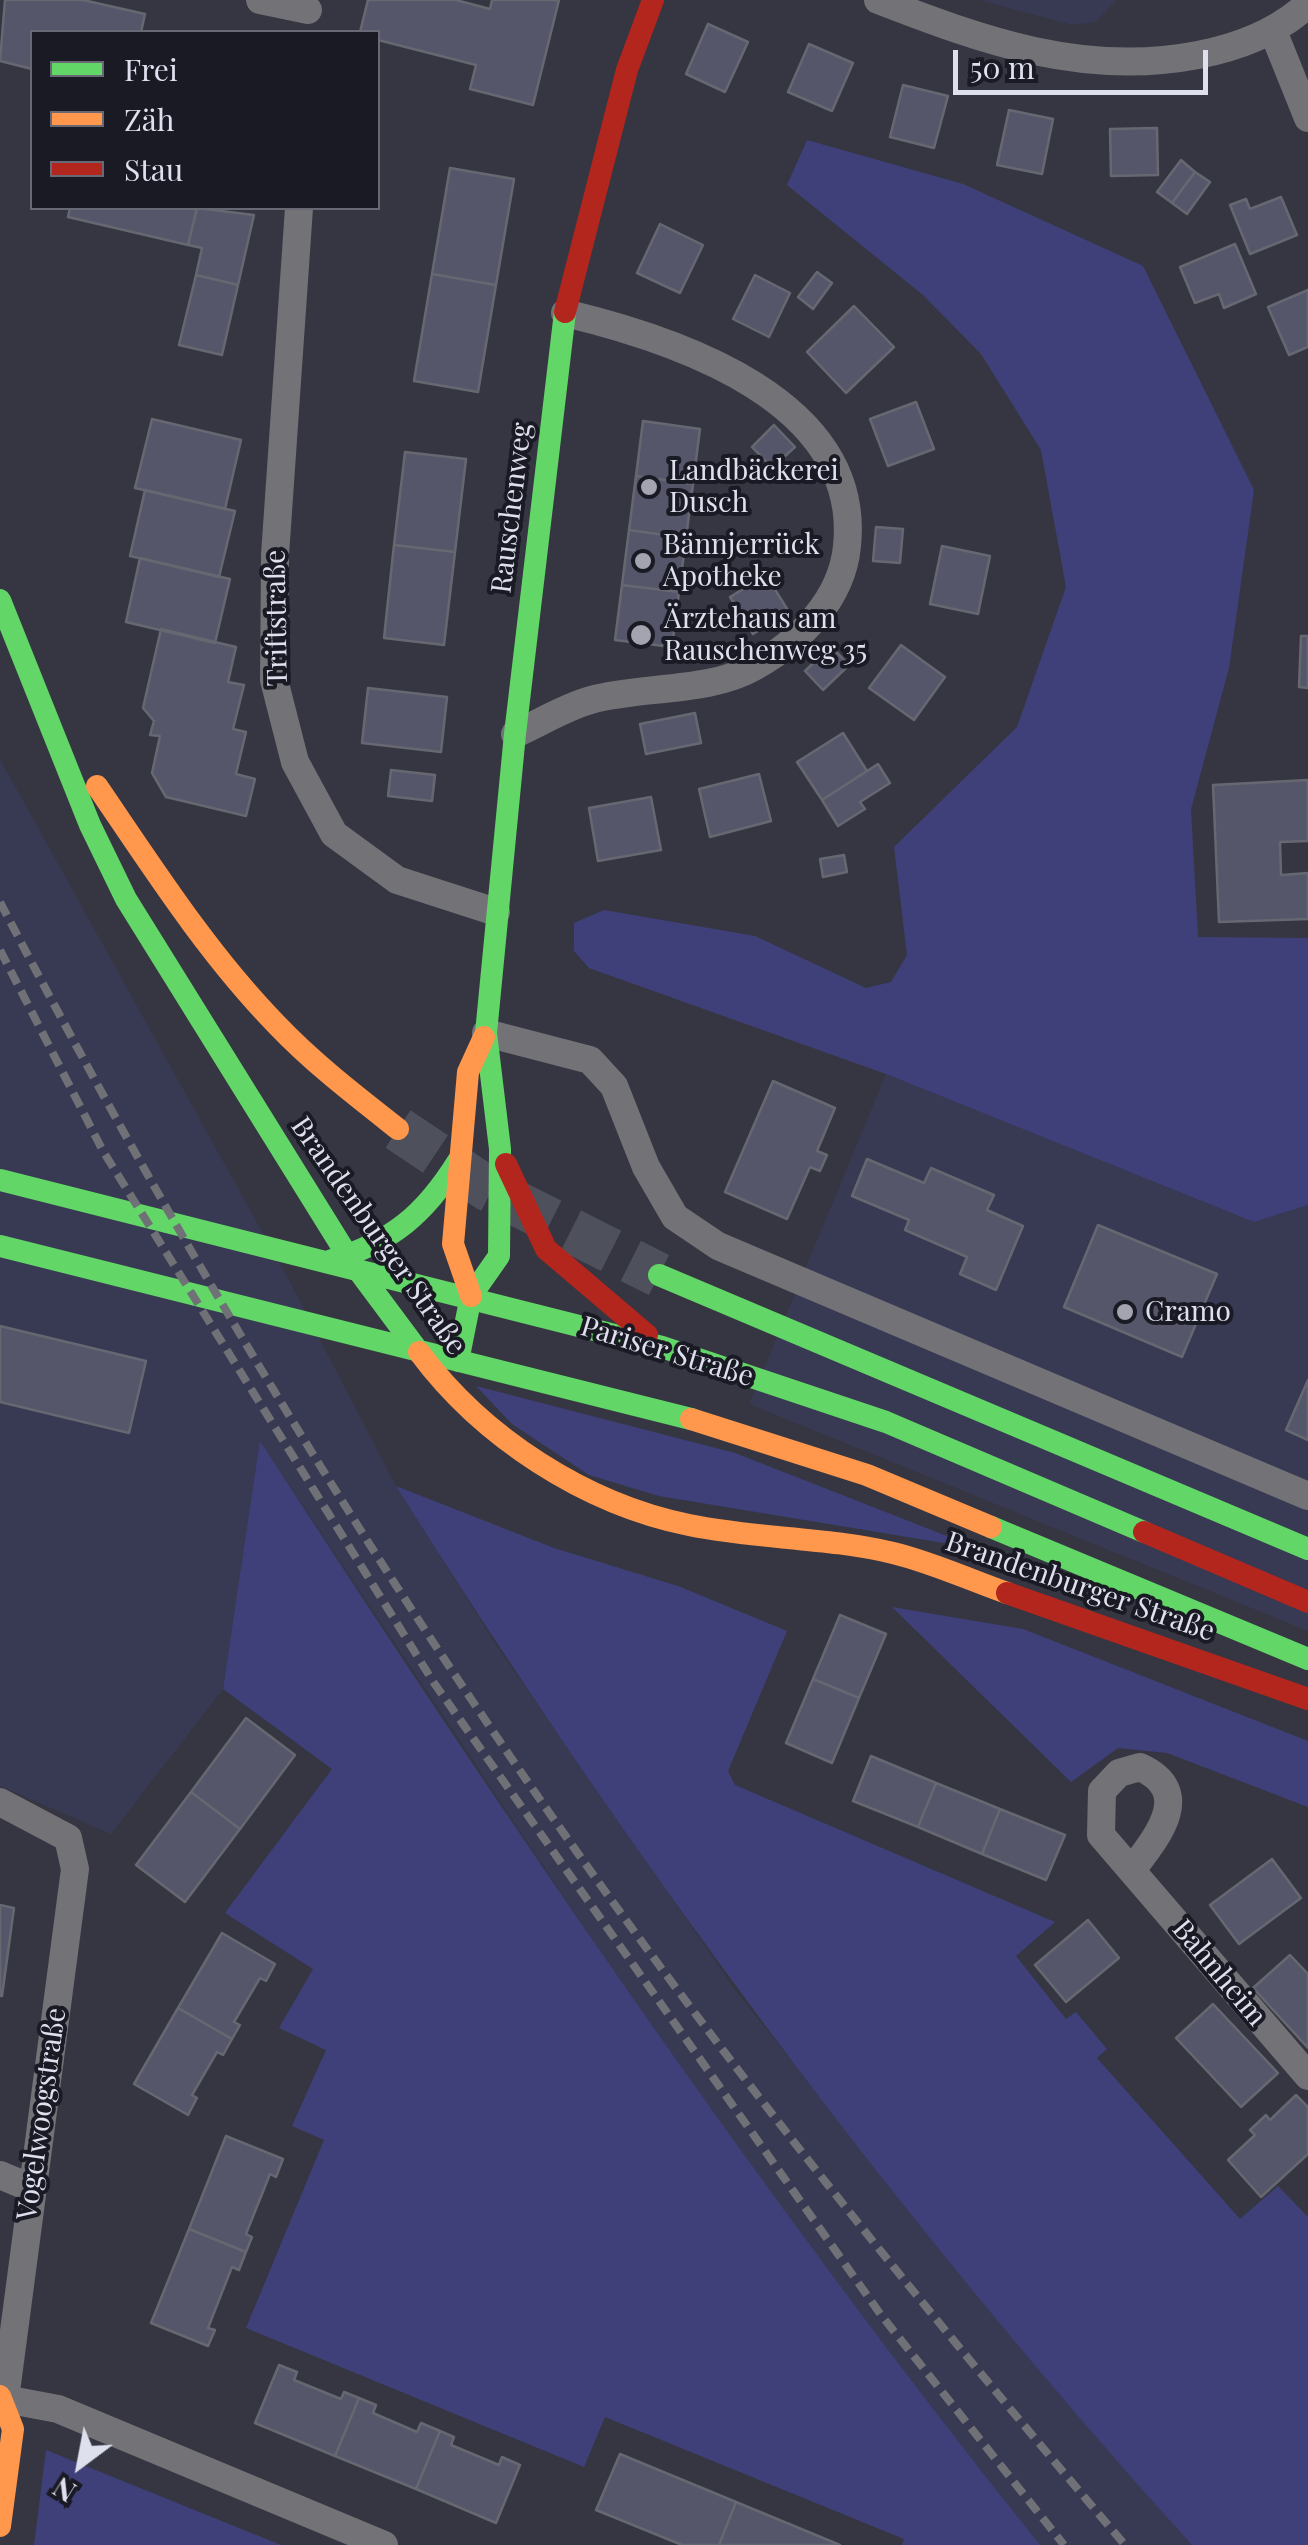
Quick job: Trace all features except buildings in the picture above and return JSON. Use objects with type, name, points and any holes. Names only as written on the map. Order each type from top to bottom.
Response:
[{"type":"main road","name":"Rauschenweg","points":[[471,1296],[499,1256],[500,1149],[486,1033],[515,734],[565,313],[627,70],[653,0]]},
{"type":"main road","name":"Brandenburger Straße","points":[[0,600],[53,723],[97,840],[126,899],[178,986],[349,1258],[434,1373],[525,1456],[611,1501],[687,1525],[893,1553],[1308,1698]]},
{"type":"main road","name":"Brandenburger Straße","points":[[53,723],[188,918],[262,1010],[326,1071],[398,1129]]},
{"type":"main road","name":"Rauschenweg","points":[[471,1296],[453,1244],[468,1072],[486,1033]]},
{"type":"main road","points":[[500,1149],[546,1249],[662,1347]]},
{"type":"main road","points":[[328,1262],[382,1246],[435,1198],[460,1158]]},
{"type":"main road","name":"Pariser Straße","points":[[0,1180],[662,1347],[886,1422],[1308,1602]]},
{"type":"main road","name":"Pariser Straße","points":[[0,1246],[682,1416],[867,1474],[1308,1659]]},
{"type":"main road","points":[[659,1275],[1308,1548]]},
{"type":"main road","points":[[458,1361],[471,1296]]},
{"type":"main road","name":"Vogelwoogstraße","points":[[0,2526],[13,2430],[2,2398]]},
{"type":"street","points":[[260,0],[308,14]]},
{"type":"street","points":[[878,0],[972,36],[1070,60],[1162,62],[1216,51],[1273,32],[1308,4]]},
{"type":"street","points":[[1273,32],[1308,118]]},
{"type":"street","name":"Triftstraße","points":[[299,210],[275,556],[274,627],[274,680],[295,762],[334,834],[398,880],[496,912]]},
{"type":"street","points":[[515,734],[591,700],[671,689],[750,670],[799,638],[826,605],[846,562],[850,522],[829,452],[778,402],[711,361],[643,332],[565,313]]},
{"type":"street","points":[[486,1033],[590,1060],[614,1086],[646,1167],[675,1217],[718,1246],[1308,1496]]},
{"type":"street","name":"Vogelwoogstraße","points":[[0,1802],[68,1838],[75,1869],[2,2398]]},
{"type":"street","name":"Bahnheim","points":[[1132,1870],[1308,2076]]},
{"type":"street","points":[[0,2175],[31,2188]]},
{"type":"street","points":[[2,2398],[58,2409],[384,2545]]},
{"type":"shaded area","points":[[979,0],[1117,0],[1095,22],[1072,25]]},
{"type":"shaded area","points":[[807,140],[963,184],[1143,266],[1254,490],[1229,668],[1191,809],[1198,937],[1308,938],[1308,1205],[1254,1222],[886,1074],[589,968],[574,951],[574,923],[604,910],[755,936],[866,988],[891,982],[907,955],[894,847],[1017,727],[1066,587],[1041,450],[981,354],[923,295],[787,185]]},
{"type":"shaded area","points":[[0,759],[289,1280],[396,1486],[497,1646],[737,1992],[960,2273],[1192,2545],[1040,2545],[902,2373],[658,2038],[261,1443],[223,1689],[111,1834],[0,1786]]},
{"type":"shaded area","points":[[886,1074],[1254,1222],[1308,1205],[1308,1631],[749,1404]]},
{"type":"shaded area","points":[[476,1386],[735,1453],[980,1549],[659,1496],[589,1475],[512,1424]]},
{"type":"shaded area","points":[[260,1441],[636,2003],[834,2277],[1040,2545],[902,2545],[904,2539],[605,2417],[584,2467],[246,2328],[324,2140],[292,2126],[326,2050],[279,2028],[313,1969],[225,1913],[332,1769],[223,1689]]},
{"type":"shaded area","points":[[396,1486],[554,1548],[678,1586],[787,1631],[728,1771],[735,1785],[1055,1922],[1016,1956],[1066,2019],[1076,2012],[1107,2049],[1097,2058],[1240,2219],[1278,2186],[1308,2217],[1308,2545],[1192,2545],[1082,2421],[975,2294],[771,2033],[578,1763]]},
{"type":"shaded area","points":[[892,1607],[1023,1629],[1308,1741],[1308,1807],[1167,1753],[1118,1748],[1071,1782]]},
{"type":"shaded area","points":[[46,2450],[281,2545],[34,2545]]},
{"type":"tunnel","points":[[398,1129],[488,1189],[659,1275]]},
{"type":"railway","points":[[0,902],[131,1145],[269,1383],[493,1732],[637,1936],[772,2113],[981,2374],[1125,2545]]},
{"type":"railway","points":[[0,950],[103,1151],[434,1683],[881,2315],[1064,2545]]},
{"type":"traffic: fast","points":[[458,1361],[471,1296],[499,1256],[500,1149],[486,1033],[515,734],[565,312]]},
{"type":"traffic: fast","points":[[0,600],[90,825],[126,899],[349,1258],[419,1352]]},
{"type":"traffic: fast","points":[[332,1260],[372,1244],[405,1224],[433,1196],[458,1161]]},
{"type":"traffic: fast","points":[[0,1180],[662,1347],[886,1422],[1144,1532]]},
{"type":"traffic: fast","points":[[0,1246],[691,1419]]},
{"type":"traffic: fast","points":[[659,1275],[1308,1549]]},
{"type":"traffic: fast","points":[[991,1527],[1308,1659]]},
{"type":"traffic: slow","points":[[97,786],[182,909],[251,997],[335,1079],[398,1129]]},
{"type":"traffic: slow","points":[[471,1296],[453,1244],[468,1072],[484,1037]]},
{"type":"traffic: slow","points":[[419,1352],[444,1383],[505,1439],[574,1483],[612,1501],[689,1525],[893,1553],[1007,1593]]},
{"type":"traffic: slow","points":[[691,1419],[867,1475],[991,1527]]},
{"type":"traffic: slow","points":[[0,2396],[13,2429],[0,2526]]},
{"type":"traffic: jam","points":[[565,312],[627,70],[653,0]]},
{"type":"traffic: jam","points":[[506,1164],[546,1249],[647,1335]]},
{"type":"traffic: jam","points":[[1144,1532],[1308,1602]]},
{"type":"traffic: jam","points":[[1007,1593],[1308,1699]]},
{"type":"place","name":"Landbäckerei Dusch","points":[[649,487]]},
{"type":"place","name":"Bännjerrück Apotheke","points":[[643,561]]},
{"type":"place","name":"Ärztehaus am Rauschenweg 35","points":[[641,635]]},
{"type":"place","name":"Cramo","points":[[1125,1312]]}]
